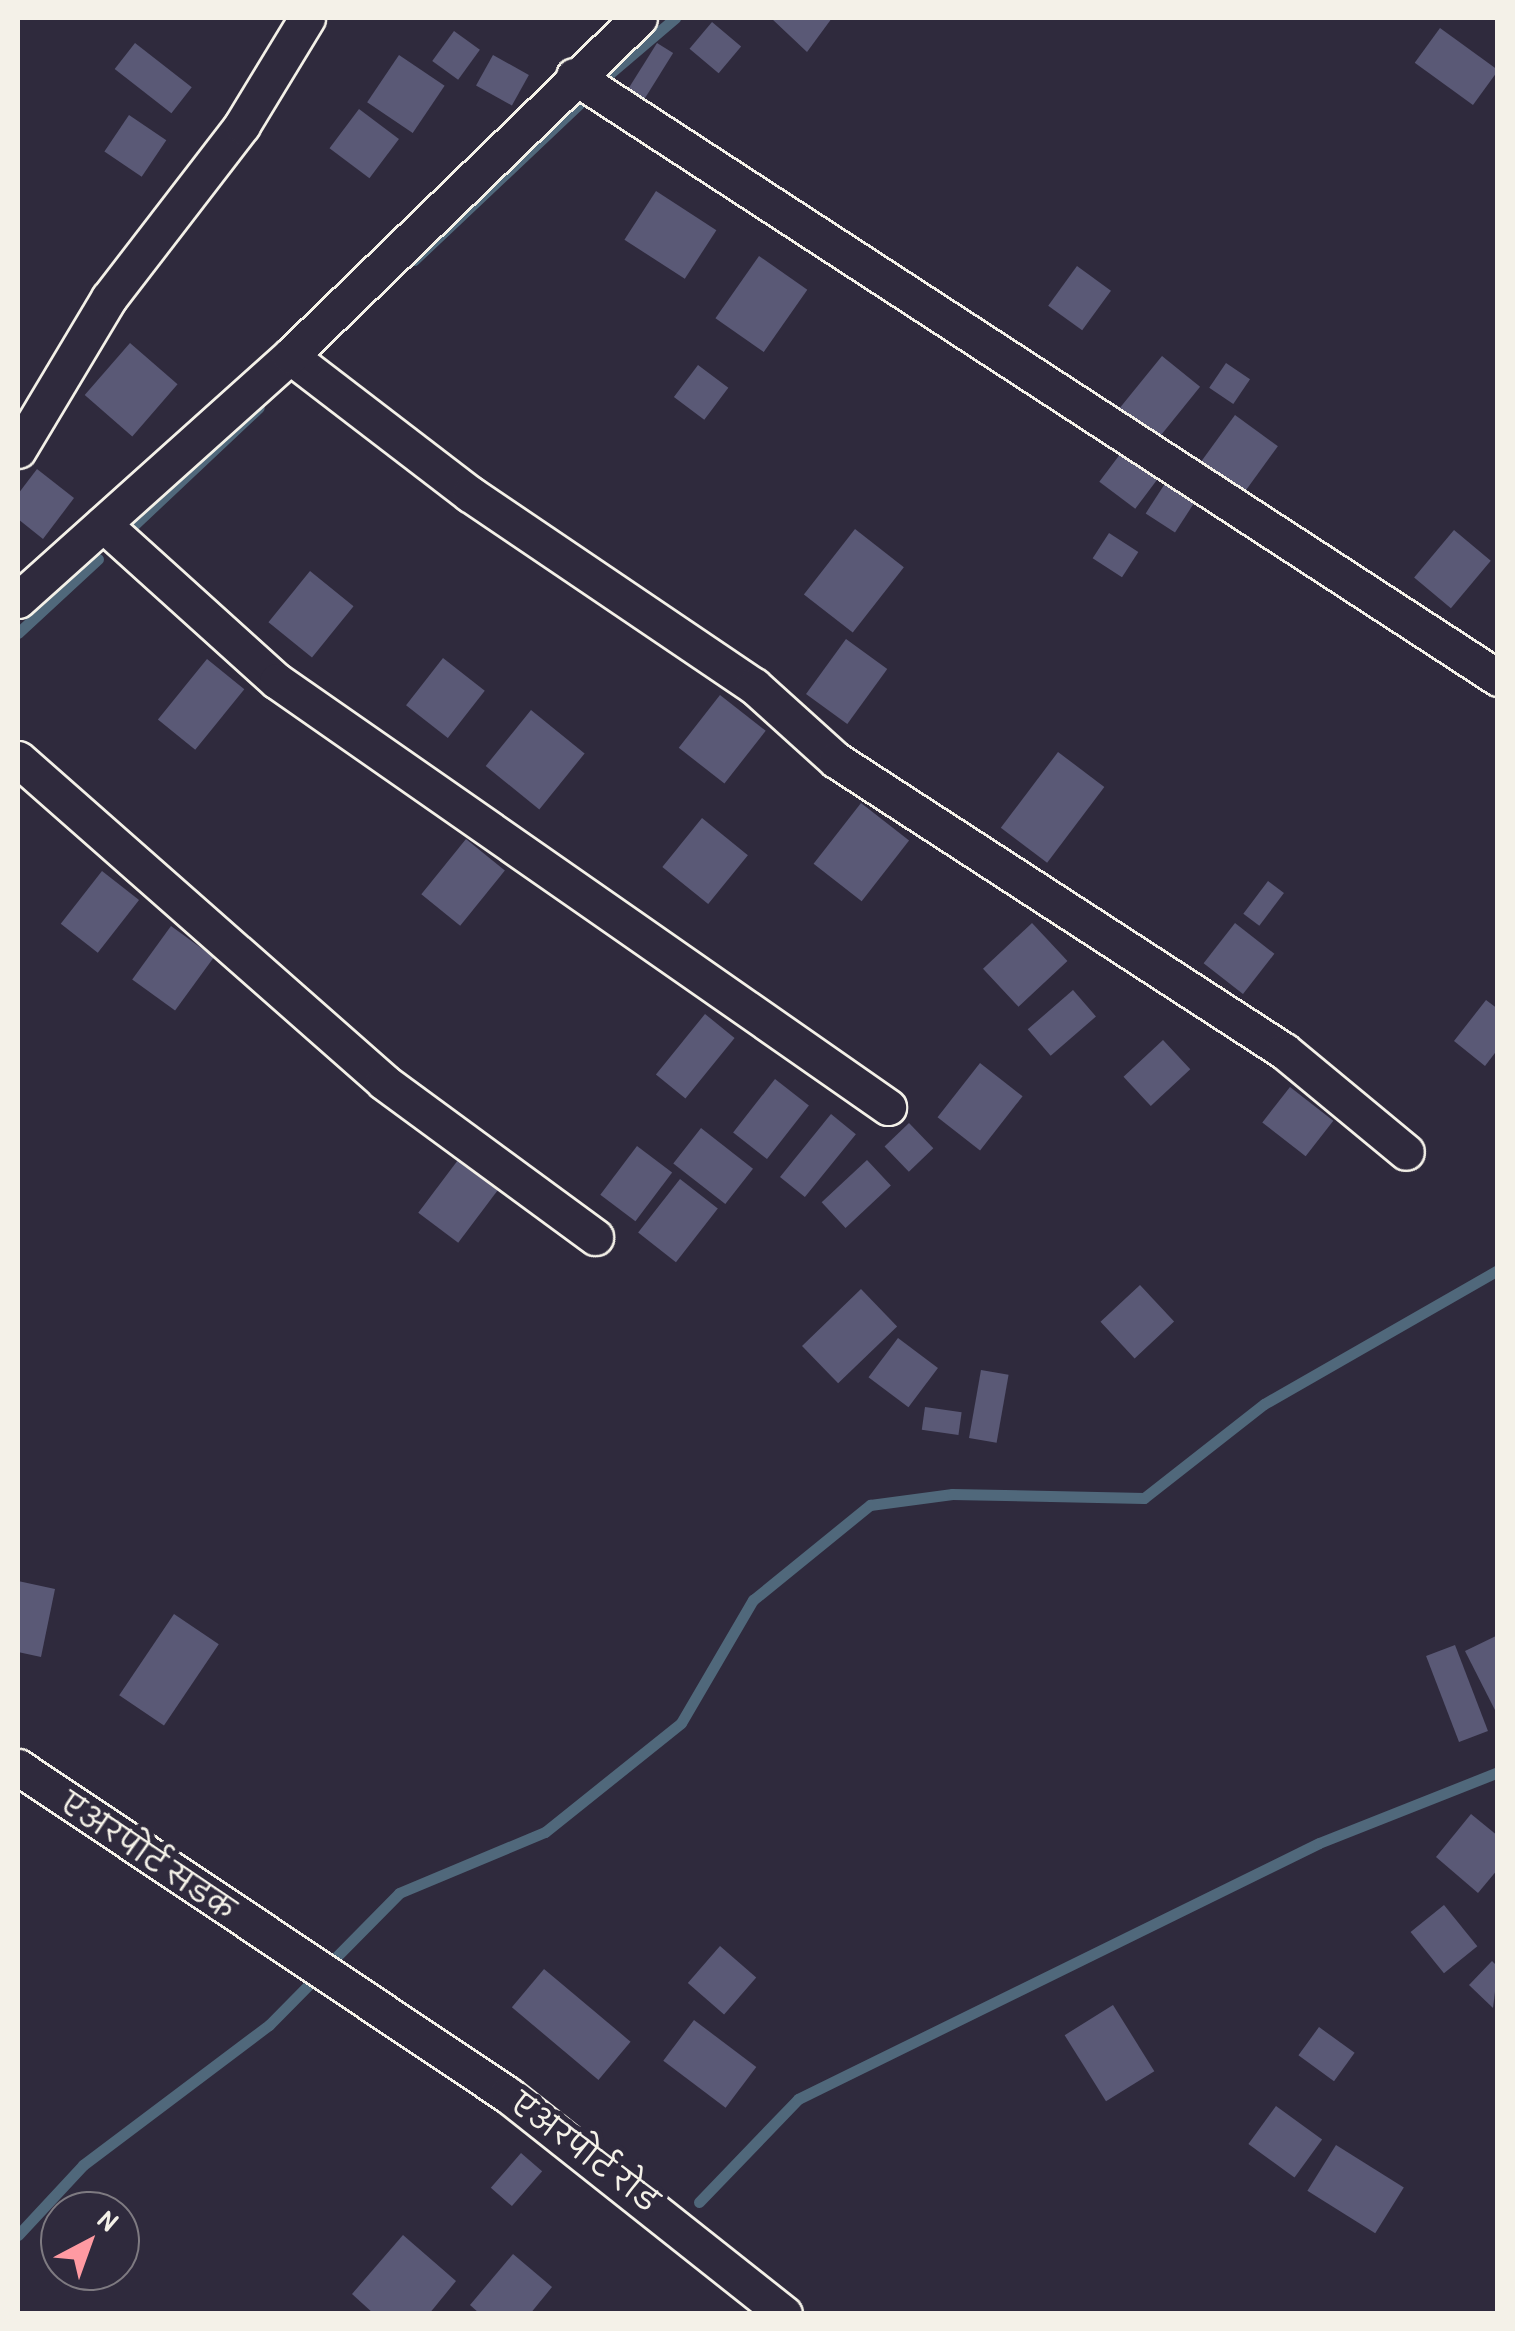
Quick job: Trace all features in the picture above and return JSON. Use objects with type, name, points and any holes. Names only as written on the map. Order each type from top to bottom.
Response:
[{"type":"street","points":[[18,450],[109,298],[242,125],[307,18]]},
{"type":"street","points":[[18,600],[290,356],[574,76],[639,18]]},
{"type":"street","points":[[574,76],[1498,678]]},
{"type":"street","points":[[290,356],[470,494],[754,686],[836,760],[1284,1051],[1406,1152]]},
{"type":"street","points":[[103,524],[277,681],[888,1107]]},
{"type":"street","points":[[18,760],[384,1082],[595,1237]]},
{"type":"street","name":"एअरपोर्ट सडक","points":[[18,1767],[377,2003]]},
{"type":"street","name":"एअरपोर्ट रोड","points":[[377,2003],[680,2224],[784,2314]]},
{"type":"building","points":[[771,18],[832,18],[807,52]]},
{"type":"building","points":[[712,22],[741,46],[719,73],[690,49]]},
{"type":"building","points":[[1440,28],[1498,70],[1473,105],[1415,63]]},
{"type":"building","points":[[454,31],[480,50],[458,80],[432,61]]},
{"type":"building","points":[[135,43],[192,87],[171,113],[115,69]]},
{"type":"building","points":[[657,43],[673,53],[643,101],[627,91]]},
{"type":"building","points":[[399,55],[445,86],[413,133],[367,102]]},
{"type":"building","points":[[493,55],[529,75],[512,105],[476,86]]},
{"type":"building","points":[[359,109],[399,139],[369,178],[330,148]]},
{"type":"building","points":[[129,115],[166,140],[142,177],[104,151]]},
{"type":"building","points":[[656,191],[716,230],[685,279],[624,240]]},
{"type":"building","points":[[759,256],[807,290],[764,352],[715,318]]},
{"type":"building","points":[[1077,266],[1111,291],[1082,330],[1048,306]]},
{"type":"building","points":[[130,343],[178,384],[132,436],[85,395]]},
{"type":"building","points":[[1162,356],[1200,387],[1157,440],[1119,410]]},
{"type":"building","points":[[1226,363],[1250,379],[1233,404],[1209,388]]},
{"type":"building","points":[[698,365],[728,388],[704,420],[674,397]]},
{"type":"building","points":[[1235,415],[1278,446],[1238,501],[1195,470]]},
{"type":"building","points":[[1127,445],[1163,472],[1135,509],[1099,482]]},
{"type":"building","points":[[37,469],[74,498],[43,539],[18,519],[18,494]]},
{"type":"building","points":[[1168,479],[1197,498],[1175,532],[1146,513]]},
{"type":"building","points":[[855,529],[904,567],[853,633],[804,594]]},
{"type":"building","points":[[1454,530],[1491,561],[1451,608],[1414,577]]},
{"type":"building","points":[[1109,533],[1138,552],[1122,577],[1093,558]]},
{"type":"building","points":[[310,571],[354,606],[312,658],[268,622]]},
{"type":"building","points":[[846,639],[887,669],[847,724],[806,694]]},
{"type":"building","points":[[443,658],[485,691],[448,738],[406,705]]},
{"type":"building","points":[[207,659],[244,689],[195,750],[158,720]]},
{"type":"building","points":[[720,695],[766,731],[724,784],[679,748]]},
{"type":"building","points":[[531,710],[585,753],[539,809],[486,766]]},
{"type":"building","points":[[1058,752],[1104,787],[1047,863],[1001,828]]},
{"type":"building","points":[[861,803],[909,841],[862,901],[814,864]]},
{"type":"building","points":[[702,818],[748,855],[708,904],[662,867]]},
{"type":"building","points":[[466,839],[505,870],[460,926],[421,894]]},
{"type":"building","points":[[102,871],[139,900],[98,953],[61,924]]},
{"type":"building","points":[[1268,881],[1284,893],[1259,926],[1243,914]]},
{"type":"building","points":[[1032,923],[1067,961],[1018,1007],[983,969]]},
{"type":"building","points":[[1235,923],[1274,954],[1243,994],[1204,963]]},
{"type":"building","points":[[171,926],[214,957],[175,1011],[132,979]]},
{"type":"building","points":[[1073,990],[1096,1016],[1051,1056],[1028,1029]]},
{"type":"building","points":[[1486,1000],[1498,1009],[1498,1049],[1485,1066],[1454,1041]]},
{"type":"building","points":[[705,1014],[735,1038],[685,1099],[656,1075]]},
{"type":"building","points":[[1163,1040],[1190,1069],[1151,1106],[1124,1077]]},
{"type":"building","points":[[980,1063],[1023,1096],[980,1151],[938,1117]]},
{"type":"building","points":[[775,1079],[809,1105],[767,1159],[733,1133]]},
{"type":"building","points":[[1290,1087],[1333,1121],[1306,1156],[1262,1122]]},
{"type":"building","points":[[831,1114],[856,1134],[805,1197],[780,1177]]},
{"type":"building","points":[[909,1123],[933,1148],[909,1172],[885,1147]]},
{"type":"building","points":[[701,1128],[753,1169],[725,1204],[673,1163]]},
{"type":"building","points":[[637,1146],[672,1172],[635,1221],[600,1195]]},
{"type":"building","points":[[461,1156],[501,1186],[458,1243],[418,1213]]},
{"type":"building","points":[[867,1160],[891,1186],[846,1228],[822,1202]]},
{"type":"building","points":[[680,1179],[718,1209],[676,1262],[638,1233]]},
{"type":"building","points":[[1140,1285],[1174,1322],[1135,1358],[1101,1322]]},
{"type":"building","points":[[861,1289],[897,1326],[838,1383],[802,1346]]},
{"type":"building","points":[[898,1338],[938,1368],[908,1407],[869,1377]]},
{"type":"building","points":[[981,1370],[1009,1375],[997,1443],[969,1438]]},
{"type":"building","points":[[925,1407],[962,1412],[958,1435],[922,1430]]},
{"type":"building","points":[[18,1581],[55,1589],[41,1657],[18,1652]]},
{"type":"building","points":[[174,1614],[219,1644],[164,1725],[119,1695]]},
{"type":"building","points":[[1498,1635],[1498,1716],[1465,1651]]},
{"type":"building","points":[[1455,1645],[1488,1731],[1459,1742],[1426,1656]]},
{"type":"building","points":[[1471,1814],[1498,1836],[1498,1869],[1478,1893],[1436,1857]]},
{"type":"building","points":[[1444,1905],[1477,1946],[1444,1973],[1411,1932]]},
{"type":"building","points":[[720,1946],[756,1977],[724,2014],[688,1983]]},
{"type":"building","points":[[1492,1961],[1498,1967],[1493,2008],[1469,1985]]},
{"type":"building","points":[[544,1969],[631,2042],[598,2080],[512,2007]]},
{"type":"building","points":[[1113,2005],[1154,2071],[1106,2101],[1065,2035]]},
{"type":"building","points":[[694,2020],[756,2067],[726,2108],[663,2061]]},
{"type":"building","points":[[1319,2027],[1355,2053],[1334,2081],[1298,2055]]},
{"type":"building","points":[[1276,2106],[1322,2140],[1294,2178],[1248,2144]]},
{"type":"building","points":[[1336,2145],[1404,2187],[1375,2233],[1307,2191]]},
{"type":"building","points":[[521,2153],[542,2171],[512,2206],[491,2188]]},
{"type":"building","points":[[403,2235],[456,2281],[429,2314],[374,2314],[352,2294]]},
{"type":"building","points":[[513,2254],[552,2287],[530,2314],[480,2314],[470,2305]]},
{"type":"waterway","points":[[602,80],[675,18]]},
{"type":"waterway","points":[[414,260],[582,101]]},
{"type":"waterway","points":[[135,524],[259,407]]},
{"type":"waterway","points":[[18,633],[98,559]]},
{"type":"waterway","points":[[18,2235],[83,2165],[269,2025],[399,1893],[545,1832],[681,1723],[753,1600],[870,1505],[952,1494],[1144,1498],[1264,1404],[1498,1270]]},
{"type":"waterway","points":[[699,2202],[798,2099],[1319,1843],[1498,1772]]}]
